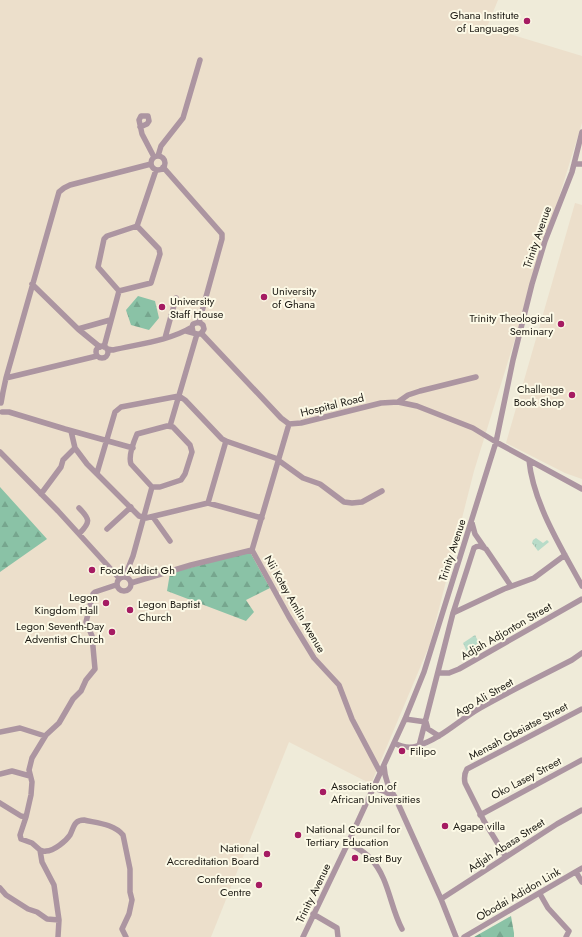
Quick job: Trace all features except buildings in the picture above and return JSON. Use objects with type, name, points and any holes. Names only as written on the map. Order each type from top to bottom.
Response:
[{"type":"street","points":[[151,164],[151,160],[156,156],[183,118],[200,60]]},
{"type":"street","points":[[140,127],[142,134],[156,156],[162,157],[164,160],[165,164],[163,167],[160,170],[156,170]]},
{"type":"street","name":"Trinity Avenue","points":[[303,937],[374,788],[424,672],[496,442],[513,360],[532,284],[545,241],[574,164],[582,132]]},
{"type":"street","name":"Trinity Avenue","points":[[577,154],[582,144]]},
{"type":"street","points":[[151,164],[156,170]]},
{"type":"street","points":[[133,448],[9,412],[1,408],[1,394],[59,192],[70,185],[151,164]]},
{"type":"street","points":[[574,164],[582,164]]},
{"type":"street","points":[[163,167],[222,234],[222,239],[199,322],[195,323],[197,332],[170,426]]},
{"type":"street","points":[[137,226],[156,170]]},
{"type":"street","points":[[120,291],[98,267],[104,239],[107,236],[137,226]]},
{"type":"street","points":[[120,291],[150,283],[160,254],[159,249],[137,226]]},
{"type":"street","points":[[32,284],[78,329],[104,351]]},
{"type":"street","points":[[104,351],[110,320],[120,291]]},
{"type":"street","points":[[166,338],[176,298]]},
{"type":"street","points":[[78,329],[110,320]]},
{"type":"street","name":"Hospital Road","points":[[199,322],[203,325],[197,332],[281,418],[290,424],[301,423],[381,403],[398,402],[417,406],[473,428],[582,489]]},
{"type":"street","points":[[6,378],[90,357],[104,351],[197,332]]},
{"type":"street","points":[[398,402],[408,395],[420,391],[476,377]]},
{"type":"street","points":[[97,473],[106,441],[118,409],[178,396],[185,400],[222,439],[278,460],[303,478],[320,484],[344,502],[362,502],[382,491]]},
{"type":"street","points":[[131,583],[191,565],[252,550],[290,424]]},
{"type":"street","points":[[170,426],[191,448],[192,452],[185,474],[181,480],[160,487],[152,487],[130,461],[136,436],[140,432],[170,426]]},
{"type":"street","points":[[71,431],[75,448],[130,507],[143,518],[153,517],[208,503],[262,518]]},
{"type":"street","points":[[208,503],[226,441]]},
{"type":"street","points":[[41,494],[61,467],[63,460],[75,448]]},
{"type":"street","points":[[0,452],[119,578]]},
{"type":"street","points":[[529,460],[532,482],[546,516],[582,586]]},
{"type":"street","points":[[126,937],[122,928],[129,914],[132,900],[130,892],[130,869],[123,835],[121,833],[109,826],[80,820],[76,823],[68,837],[55,848],[46,852],[40,850],[32,843],[20,839],[20,835],[26,817],[32,784],[29,770],[32,758],[45,736],[59,723],[73,699],[81,691],[86,680],[95,669],[92,636],[86,622],[92,597],[95,592],[116,585],[119,578],[125,576],[134,556],[152,487]]},
{"type":"street","points":[[107,529],[130,507]]},
{"type":"street","points":[[79,508],[88,517],[88,521],[86,526],[79,534]]},
{"type":"street","points":[[153,517],[170,541]]},
{"type":"street","points":[[419,746],[453,613],[475,547],[475,534],[472,522]]},
{"type":"street","points":[[475,534],[511,586]]},
{"type":"street","points":[[475,547],[482,546],[486,549]]},
{"type":"street","name":"Nii Kotey Amlin Avenue","points":[[252,550],[289,617],[314,658],[339,685],[352,719],[380,772]]},
{"type":"street","points":[[453,613],[511,586],[534,578],[565,555]]},
{"type":"street","points":[[116,585],[120,590],[125,591],[129,589],[131,583],[129,578],[125,576]]},
{"type":"street","name":"Adjah Adjonton Street","points":[[438,673],[449,674],[459,669],[582,599]]},
{"type":"street","name":"Ago Ali Street","points":[[394,743],[402,747],[411,748],[419,746],[439,736],[480,708],[572,660],[582,653]]},
{"type":"street","name":"Mensah Gbeiatse Street","points":[[506,857],[480,815],[465,783],[464,779],[467,769],[582,709]]},
{"type":"street","points":[[405,719],[426,722]]},
{"type":"street","points":[[426,722],[428,729],[439,736]]},
{"type":"street","points":[[0,732],[18,728],[45,736]]},
{"type":"street","name":"Oko Lasey Street","points":[[480,815],[582,760]]},
{"type":"street","points":[[384,763],[385,778],[388,786],[396,799],[441,899],[456,937]]},
{"type":"street","points":[[0,774],[12,771],[30,776]]},
{"type":"street","points":[[374,788],[384,791],[396,799]]},
{"type":"street","points":[[0,803],[20,816],[26,817]]},
{"type":"street","name":"Adjah Abasa Street","points":[[441,899],[557,824],[582,810]]},
{"type":"street","points":[[348,842],[369,856],[376,865],[385,880],[402,929]]},
{"type":"street","points":[[40,850],[42,862],[56,889],[59,920],[58,937]]},
{"type":"street","name":"Obodai Adidon Link","points":[[464,937],[540,894],[582,868]]},
{"type":"street","points":[[576,872],[582,882]]},
{"type":"street","points":[[0,888],[28,909],[37,912],[46,918],[59,920]]},
{"type":"street","points":[[540,894],[548,908],[569,931],[566,937]]},
{"type":"street","points":[[313,914],[337,928],[338,937]]},
{"type":"shaded area","name":"University of Ghana","points":[[0,0],[498,0],[487,27],[582,56],[582,123],[474,471],[430,644],[371,784],[289,742],[211,937],[0,937]]},
{"type":"shaded area","name":"Trinity Theological Seminary","points":[[575,203],[582,205],[582,479],[565,473],[506,443]]},
{"type":"green space","points":[[138,296],[155,301],[159,318],[149,330],[131,325],[126,310]]},
{"type":"green space","points":[[0,487],[47,539],[0,572]]},
{"type":"green space","points":[[536,538],[543,543],[547,540],[549,542],[538,551],[532,543]]},
{"type":"green space","points":[[250,552],[270,588],[246,600],[254,612],[246,621],[167,591],[170,573]]},
{"type":"green space","points":[[475,635],[481,647],[468,654],[463,643]]},
{"type":"green space","points":[[511,916],[514,937],[474,937]]},
{"type":"place","name":"Ghana Institute of Languages","points":[[527,21]]},
{"type":"place","name":"University of Ghana","points":[[264,297]]},
{"type":"place","name":"University Staff House","points":[[162,307]]},
{"type":"place","name":"Trinity Theological Seminary","points":[[561,324]]},
{"type":"place","name":"Challenge Book Shop","points":[[572,395]]},
{"type":"place","name":"Food Addict Gh","points":[[92,570]]},
{"type":"place","name":"Legon Kingdom Hall","points":[[106,603]]},
{"type":"place","name":"Legon Baptist Church","points":[[130,610]]},
{"type":"place","name":"Legon Seventh-Day Adventist Church","points":[[112,632]]},
{"type":"place","name":"Filipo","points":[[402,751]]},
{"type":"place","name":"Association of African Universities","points":[[323,792]]},
{"type":"place","name":"Agape villa","points":[[445,826]]},
{"type":"place","name":"National Council for Tertiary Education","points":[[298,835]]},
{"type":"place","name":"National Accreditation Board","points":[[267,854]]},
{"type":"place","name":"Best Buy","points":[[355,858]]},
{"type":"place","name":"Conference Centre","points":[[259,885]]}]
